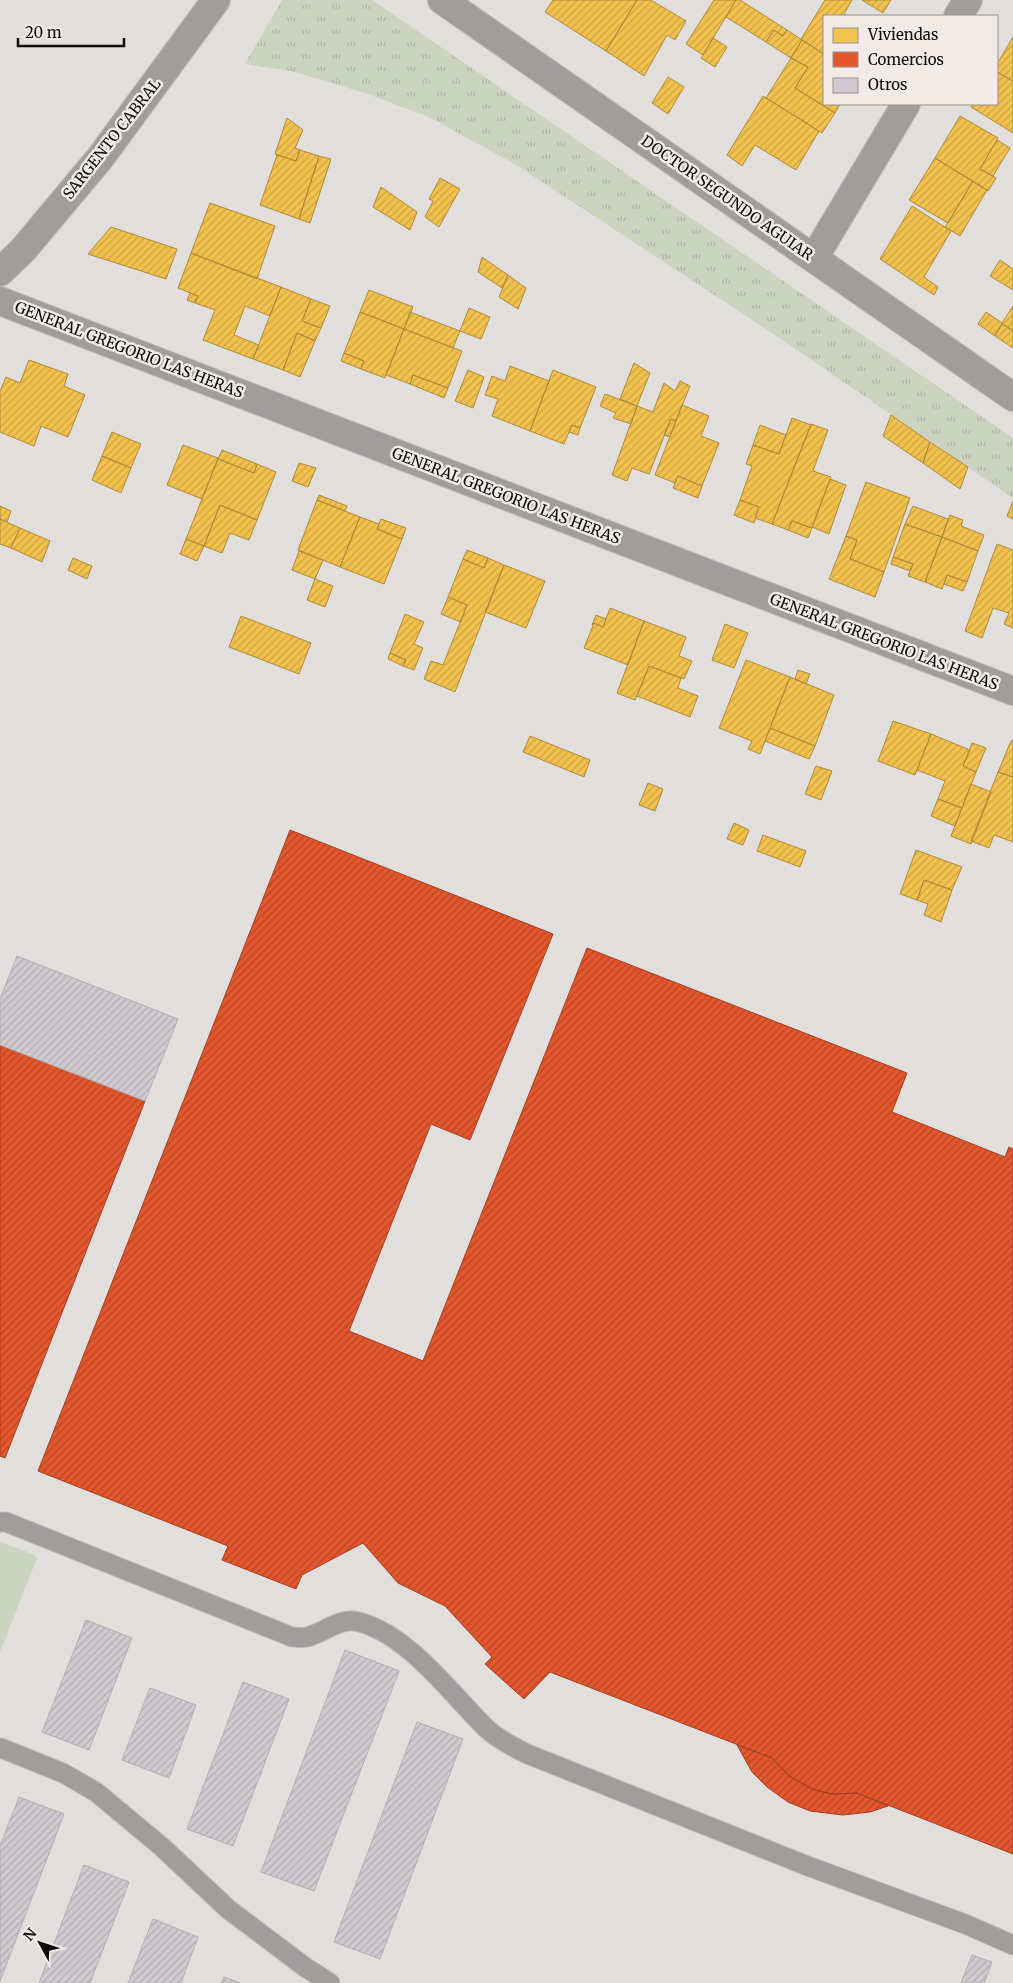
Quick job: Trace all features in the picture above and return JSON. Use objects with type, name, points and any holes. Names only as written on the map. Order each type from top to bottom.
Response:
[{"type":"main road","name":"SARGENTO CABRAL","points":[[0,272],[23,250],[100,158],[216,0]]},
{"type":"street","name":"DOCTOR SEGUNDO AGUIAR","points":[[442,0],[1013,396]]},
{"type":"street","points":[[959,15],[968,0]]},
{"type":"street","points":[[814,258],[905,105]]},
{"type":"street","name":"GENERAL GREGORIO LAS HERAS","points":[[0,301],[1013,691]]},
{"type":"lane","points":[[0,1522],[6,1522],[292,1637],[306,1637],[338,1623],[353,1621],[371,1627],[390,1636],[423,1662],[487,1730],[525,1753],[804,1865],[965,1924],[1013,1945]]},
{"type":"lane","points":[[1,1748],[63,1773],[96,1792],[162,1847],[228,1909],[305,1967],[330,1983]]},
{"type":"green space","points":[[282,0],[372,0],[1013,438],[1013,498],[778,337],[518,166],[429,117],[365,93],[290,71],[245,64]]},
{"type":"green space","points":[[0,1542],[33,1554],[37,1558],[0,1652]]},
{"type":"building: Viviendas","points":[[553,0],[637,0],[606,51],[545,12]]},
{"type":"building: Viviendas","points":[[637,0],[651,0],[686,21],[675,40],[667,35],[644,76],[606,51]]},
{"type":"building: Viviendas","points":[[714,0],[736,0],[703,55],[686,44]]},
{"type":"building: Viviendas","points":[[736,0],[740,0],[787,30],[783,36],[774,30],[766,42],[726,17]]},
{"type":"building: Viviendas","points":[[825,0],[852,0],[844,14],[846,15],[823,15],[823,53],[801,39]]},
{"type":"building: Viviendas","points":[[862,0],[891,0],[883,13]]},
{"type":"building: Viviendas","points":[[774,30],[783,36],[787,30],[802,40],[791,58],[766,42]]},
{"type":"building: Viviendas","points":[[1013,37],[1013,81],[998,73],[998,62]]},
{"type":"building: Viviendas","points":[[713,38],[727,47],[715,67],[701,58]]},
{"type":"building: Viviendas","points":[[802,40],[823,53],[823,105],[839,105],[835,113],[795,88],[808,67],[791,58]]},
{"type":"building: Viviendas","points":[[791,58],[808,67],[795,88],[835,113],[822,133],[766,98]]},
{"type":"building: Viviendas","points":[[998,73],[1013,81],[1013,133],[971,107],[972,105],[998,105]]},
{"type":"building: Viviendas","points":[[668,77],[684,87],[668,114],[652,103]]},
{"type":"building: Viviendas","points":[[763,96],[819,131],[796,170],[755,145],[742,166],[727,155]]},
{"type":"building: Viviendas","points":[[960,116],[998,138],[980,169],[996,178],[988,191],[935,158]]},
{"type":"building: Viviendas","points":[[287,118],[303,130],[295,148],[300,150],[296,161],[275,154]]},
{"type":"building: Viviendas","points":[[997,140],[1010,148],[993,176],[980,169]]},
{"type":"building: Viviendas","points":[[300,150],[319,156],[299,219],[260,205],[277,155],[296,161]]},
{"type":"building: Viviendas","points":[[319,156],[331,159],[310,223],[299,219]]},
{"type":"building: Viviendas","points":[[935,158],[973,181],[948,223],[909,200]]},
{"type":"building: Viviendas","points":[[440,178],[460,189],[439,227],[425,217],[433,201],[429,199]]},
{"type":"building: Viviendas","points":[[973,181],[987,190],[960,236],[945,227]]},
{"type":"building: Viviendas","points":[[381,187],[417,212],[410,230],[373,207]]},
{"type":"building: Viviendas","points":[[210,203],[275,226],[257,279],[191,253]]},
{"type":"building: Viviendas","points":[[912,206],[951,231],[924,277],[938,287],[934,295],[880,259]]},
{"type":"building: Viviendas","points":[[111,227],[177,249],[166,279],[88,254]]},
{"type":"building: Viviendas","points":[[191,253],[281,287],[270,316],[245,306],[234,335],[259,345],[253,359],[203,340],[215,310],[195,303],[198,296],[178,288]]},
{"type":"building: Viviendas","points":[[482,257],[508,275],[502,288],[478,272]]},
{"type":"building: Viviendas","points":[[1000,260],[1013,269],[1013,290],[990,276]]},
{"type":"building: Viviendas","points":[[508,275],[526,288],[518,309],[499,297]]},
{"type":"building: Viviendas","points":[[281,287],[311,299],[302,321],[321,328],[315,341],[297,333],[283,370],[253,359]]},
{"type":"building: Viviendas","points":[[369,290],[413,307],[404,329],[360,312]]},
{"type":"building: Viviendas","points":[[190,293],[198,296],[195,303],[187,300]]},
{"type":"building: Viviendas","points":[[311,299],[330,306],[321,328],[302,321]]},
{"type":"building: Viviendas","points":[[1013,306],[1013,331],[1002,323]]},
{"type":"building: Viviendas","points":[[469,308],[490,317],[481,339],[460,331]]},
{"type":"building: Viviendas","points":[[360,312],[404,329],[385,378],[361,369],[364,361],[344,353]]},
{"type":"building: Viviendas","points":[[410,312],[460,331],[453,348],[404,329]]},
{"type":"building: Viviendas","points":[[986,312],[1002,323],[995,336],[978,324]]},
{"type":"building: Viviendas","points":[[1002,324],[1013,331],[1013,348],[995,336]]},
{"type":"building: Viviendas","points":[[404,329],[462,351],[448,388],[413,375],[410,384],[386,375]]},
{"type":"building: Viviendas","points":[[297,333],[315,341],[300,377],[283,370]]},
{"type":"building: Viviendas","points":[[344,353],[364,361],[361,369],[341,361]]},
{"type":"building: Viviendas","points":[[29,360],[68,374],[64,386],[85,395],[68,437],[41,426],[34,446],[0,432],[0,391],[6,377],[20,383]]},
{"type":"building: Viviendas","points":[[634,363],[650,373],[637,406],[620,399]]},
{"type":"building: Viviendas","points":[[510,366],[549,381],[530,431],[492,416],[498,399],[485,395],[492,376],[505,381]]},
{"type":"building: Viviendas","points":[[468,370],[484,377],[473,408],[455,401]]},
{"type":"building: Viviendas","points":[[553,370],[596,387],[580,428],[572,425],[564,444],[530,431]]},
{"type":"building: Viviendas","points":[[413,375],[448,388],[444,398],[410,384]]},
{"type":"building: Viviendas","points":[[680,381],[690,386],[676,421],[671,419],[649,474],[632,468],[627,481],[612,475],[637,406],[653,412],[664,383],[675,391]]},
{"type":"building: Viviendas","points":[[605,394],[637,406],[631,424],[613,418],[616,413],[600,406]]},
{"type":"building: Viviendas","points":[[682,405],[709,416],[701,436],[719,443],[702,486],[678,476],[675,483],[655,475]]},
{"type":"building: Viviendas","points":[[891,415],[930,442],[923,463],[883,436]]},
{"type":"building: Viviendas","points":[[792,418],[811,425],[772,524],[755,518],[759,507],[740,500],[752,466],[746,464],[753,445],[779,454]]},
{"type":"building: Viviendas","points":[[671,419],[676,421],[670,437],[664,435]]},
{"type":"building: Viviendas","points":[[811,424],[828,430],[813,471],[831,477],[812,528],[792,521],[788,530],[772,524]]},
{"type":"building: Viviendas","points":[[572,425],[580,428],[578,435],[569,432]]},
{"type":"building: Viviendas","points":[[760,425],[786,435],[779,454],[753,445]]},
{"type":"building: Viviendas","points":[[112,432],[141,444],[131,468],[102,456]]},
{"type":"building: Viviendas","points":[[930,442],[968,467],[960,489],[923,463]]},
{"type":"building: Viviendas","points":[[183,445],[218,458],[202,499],[167,485]]},
{"type":"building: Viviendas","points":[[222,450],[257,464],[254,473],[218,459]]},
{"type":"building: Viviendas","points":[[102,456],[131,468],[121,493],[92,480]]},
{"type":"building: Viviendas","points":[[218,459],[254,473],[257,464],[276,472],[257,520],[220,505],[204,546],[186,539]]},
{"type":"building: Viviendas","points":[[299,463],[316,468],[308,487],[292,481]]},
{"type":"building: Viviendas","points":[[678,476],[702,486],[698,498],[673,488]]},
{"type":"building: Viviendas","points":[[830,479],[846,485],[829,534],[812,527]]},
{"type":"building: Viviendas","points":[[866,482],[910,498],[884,572],[850,559],[857,540],[846,536]]},
{"type":"building: Viviendas","points":[[319,495],[347,506],[345,511],[317,500]]},
{"type":"building: Viviendas","points":[[317,500],[360,517],[340,567],[298,550]]},
{"type":"building: Viviendas","points":[[740,500],[759,507],[754,523],[734,515]]},
{"type":"building: Viviendas","points":[[1013,501],[1013,519],[1007,516]]},
{"type":"building: Viviendas","points":[[220,505],[257,520],[249,540],[230,533],[222,553],[204,546]]},
{"type":"building: Viviendas","points":[[0,506],[11,511],[7,522],[0,519]]},
{"type":"building: Viviendas","points":[[913,506],[948,519],[942,537],[905,524]]},
{"type":"building: Viviendas","points":[[950,515],[963,520],[961,526],[984,535],[978,551],[942,537]]},
{"type":"building: Viviendas","points":[[360,517],[379,524],[377,529],[402,539],[384,584],[340,567]]},
{"type":"building: Viviendas","points":[[0,519],[20,528],[11,548],[0,544]]},
{"type":"building: Viviendas","points":[[381,519],[406,528],[402,539],[377,529]]},
{"type":"building: Viviendas","points":[[792,521],[812,528],[808,538],[788,530]]},
{"type":"building: Viviendas","points":[[905,524],[942,537],[925,582],[908,576],[913,564],[893,557]]},
{"type":"building: Viviendas","points":[[20,528],[50,541],[42,562],[11,548]]},
{"type":"building: Viviendas","points":[[846,536],[857,540],[850,559],[884,572],[875,597],[829,579]]},
{"type":"building: Viviendas","points":[[942,537],[978,551],[967,582],[947,575],[942,589],[925,582]]},
{"type":"building: Viviendas","points":[[186,539],[204,546],[197,561],[180,554]]},
{"type":"building: Viviendas","points":[[997,544],[1013,550],[1013,628],[1004,624],[1009,613],[993,608],[982,638],[965,631]]},
{"type":"building: Viviendas","points":[[467,550],[488,558],[484,568],[463,559]]},
{"type":"building: Viviendas","points":[[299,551],[323,560],[315,579],[292,570]]},
{"type":"building: Viviendas","points":[[893,557],[913,564],[910,571],[891,564]]},
{"type":"building: Viviendas","points":[[73,558],[92,566],[87,579],[68,570]]},
{"type":"building: Viviendas","points":[[488,558],[504,565],[455,692],[424,679],[431,661],[443,665],[467,605],[448,597],[463,559],[484,568]]},
{"type":"building: Viviendas","points":[[504,565],[545,581],[526,628],[485,612]]},
{"type":"building: Viviendas","points":[[947,575],[967,582],[963,591],[944,584]]},
{"type":"building: Viviendas","points":[[315,579],[333,586],[325,607],[307,600]]},
{"type":"building: Viviendas","points":[[448,597],[467,605],[461,622],[441,614]]},
{"type":"building: Viviendas","points":[[610,608],[644,621],[628,665],[584,648],[594,623],[603,627]]},
{"type":"building: Viviendas","points":[[405,614],[424,622],[414,644],[423,648],[414,670],[403,666],[406,660],[390,653]]},
{"type":"building: Viviendas","points":[[596,615],[606,619],[603,627],[594,623],[592,625]]},
{"type":"building: Viviendas","points":[[241,616],[311,643],[299,674],[229,647]]},
{"type":"building: Viviendas","points":[[644,621],[686,637],[679,656],[692,661],[684,679],[649,666],[635,700],[617,693]]},
{"type":"building: Viviendas","points":[[725,624],[748,633],[734,668],[712,660]]},
{"type":"building: Viviendas","points":[[390,653],[406,660],[403,666],[388,659]]},
{"type":"building: Viviendas","points":[[746,660],[790,677],[760,754],[748,749],[752,741],[719,728]]},
{"type":"building: Viviendas","points":[[649,666],[681,678],[678,688],[698,696],[690,717],[637,696]]},
{"type":"building: Viviendas","points":[[798,670],[810,674],[806,684],[795,679]]},
{"type":"building: Viviendas","points":[[790,677],[834,695],[815,746],[770,728]]},
{"type":"building: Viviendas","points":[[893,721],[931,734],[915,775],[878,761]]},
{"type":"building: Viviendas","points":[[770,728],[815,746],[809,759],[765,741]]},
{"type":"building: Viviendas","points":[[931,734],[970,750],[963,766],[976,772],[962,808],[938,799],[945,781],[917,770]]},
{"type":"building: Viviendas","points":[[530,736],[590,760],[584,777],[523,752]]},
{"type":"building: Viviendas","points":[[1011,741],[1013,741],[1013,777],[998,772]]},
{"type":"building: Viviendas","points":[[972,743],[986,748],[976,772],[963,766]]},
{"type":"building: Viviendas","points":[[816,766],[832,771],[821,800],[805,794]]},
{"type":"building: Viviendas","points":[[998,772],[1013,777],[1013,842],[994,835],[989,848],[971,841]]},
{"type":"building: Viviendas","points":[[648,783],[663,789],[655,811],[639,805]]},
{"type":"building: Viviendas","points":[[971,784],[991,792],[971,844],[951,836]]},
{"type":"building: Viviendas","points":[[938,799],[962,808],[955,826],[931,816]]},
{"type":"building: Viviendas","points":[[734,823],[749,830],[743,845],[727,839]]},
{"type":"building: Viviendas","points":[[763,835],[806,851],[800,867],[757,851]]},
{"type":"building: Viviendas","points":[[916,850],[962,867],[952,890],[924,880],[917,900],[900,894]]},
{"type":"building: Viviendas","points":[[924,880],[952,890],[941,922],[924,915],[928,904],[917,900]]},
{"type":"building: Comercios","points":[[290,830],[553,934],[470,1140],[431,1124],[349,1331],[423,1361],[587,948],[907,1073],[892,1112],[1005,1157],[1009,1147],[1013,1149],[1013,1854],[857,1793],[832,1794],[814,1790],[789,1776],[772,1758],[550,1672],[524,1699],[485,1664],[492,1657],[445,1606],[398,1583],[363,1543],[302,1575],[296,1589],[222,1560],[228,1546],[38,1471]]},
{"type":"building: Comercios","points":[[0,1045],[145,1101],[5,1458],[0,1456]]},
{"type":"building: Comercios","points":[[737,1745],[772,1758],[789,1776],[814,1790],[832,1794],[857,1793],[888,1806],[870,1812],[843,1815],[810,1811],[788,1802],[767,1787],[752,1772]]},
{"type":"building: Otros","points":[[17,956],[178,1019],[145,1101],[0,1045],[0,999]]},
{"type":"building: Otros","points":[[86,1620],[132,1638],[89,1750],[42,1732]]},
{"type":"building: Otros","points":[[345,1650],[399,1671],[314,1891],[261,1872]]},
{"type":"building: Otros","points":[[243,1682],[289,1699],[233,1846],[187,1829]]},
{"type":"building: Otros","points":[[150,1688],[196,1705],[169,1778],[122,1760]]},
{"type":"building: Otros","points":[[417,1722],[463,1739],[380,1959],[334,1942]]},
{"type":"building: Otros","points":[[19,1797],[64,1814],[0,1981],[0,1846]]},
{"type":"building: Otros","points":[[84,1865],[129,1882],[90,1983],[39,1983]]},
{"type":"building: Otros","points":[[153,1919],[198,1937],[181,1983],[128,1983]]},
{"type":"building: Otros","points":[[972,1955],[992,1962],[984,1983],[961,1983]]},
{"type":"building: Otros","points":[[224,1977],[240,1983],[221,1983]]}]
